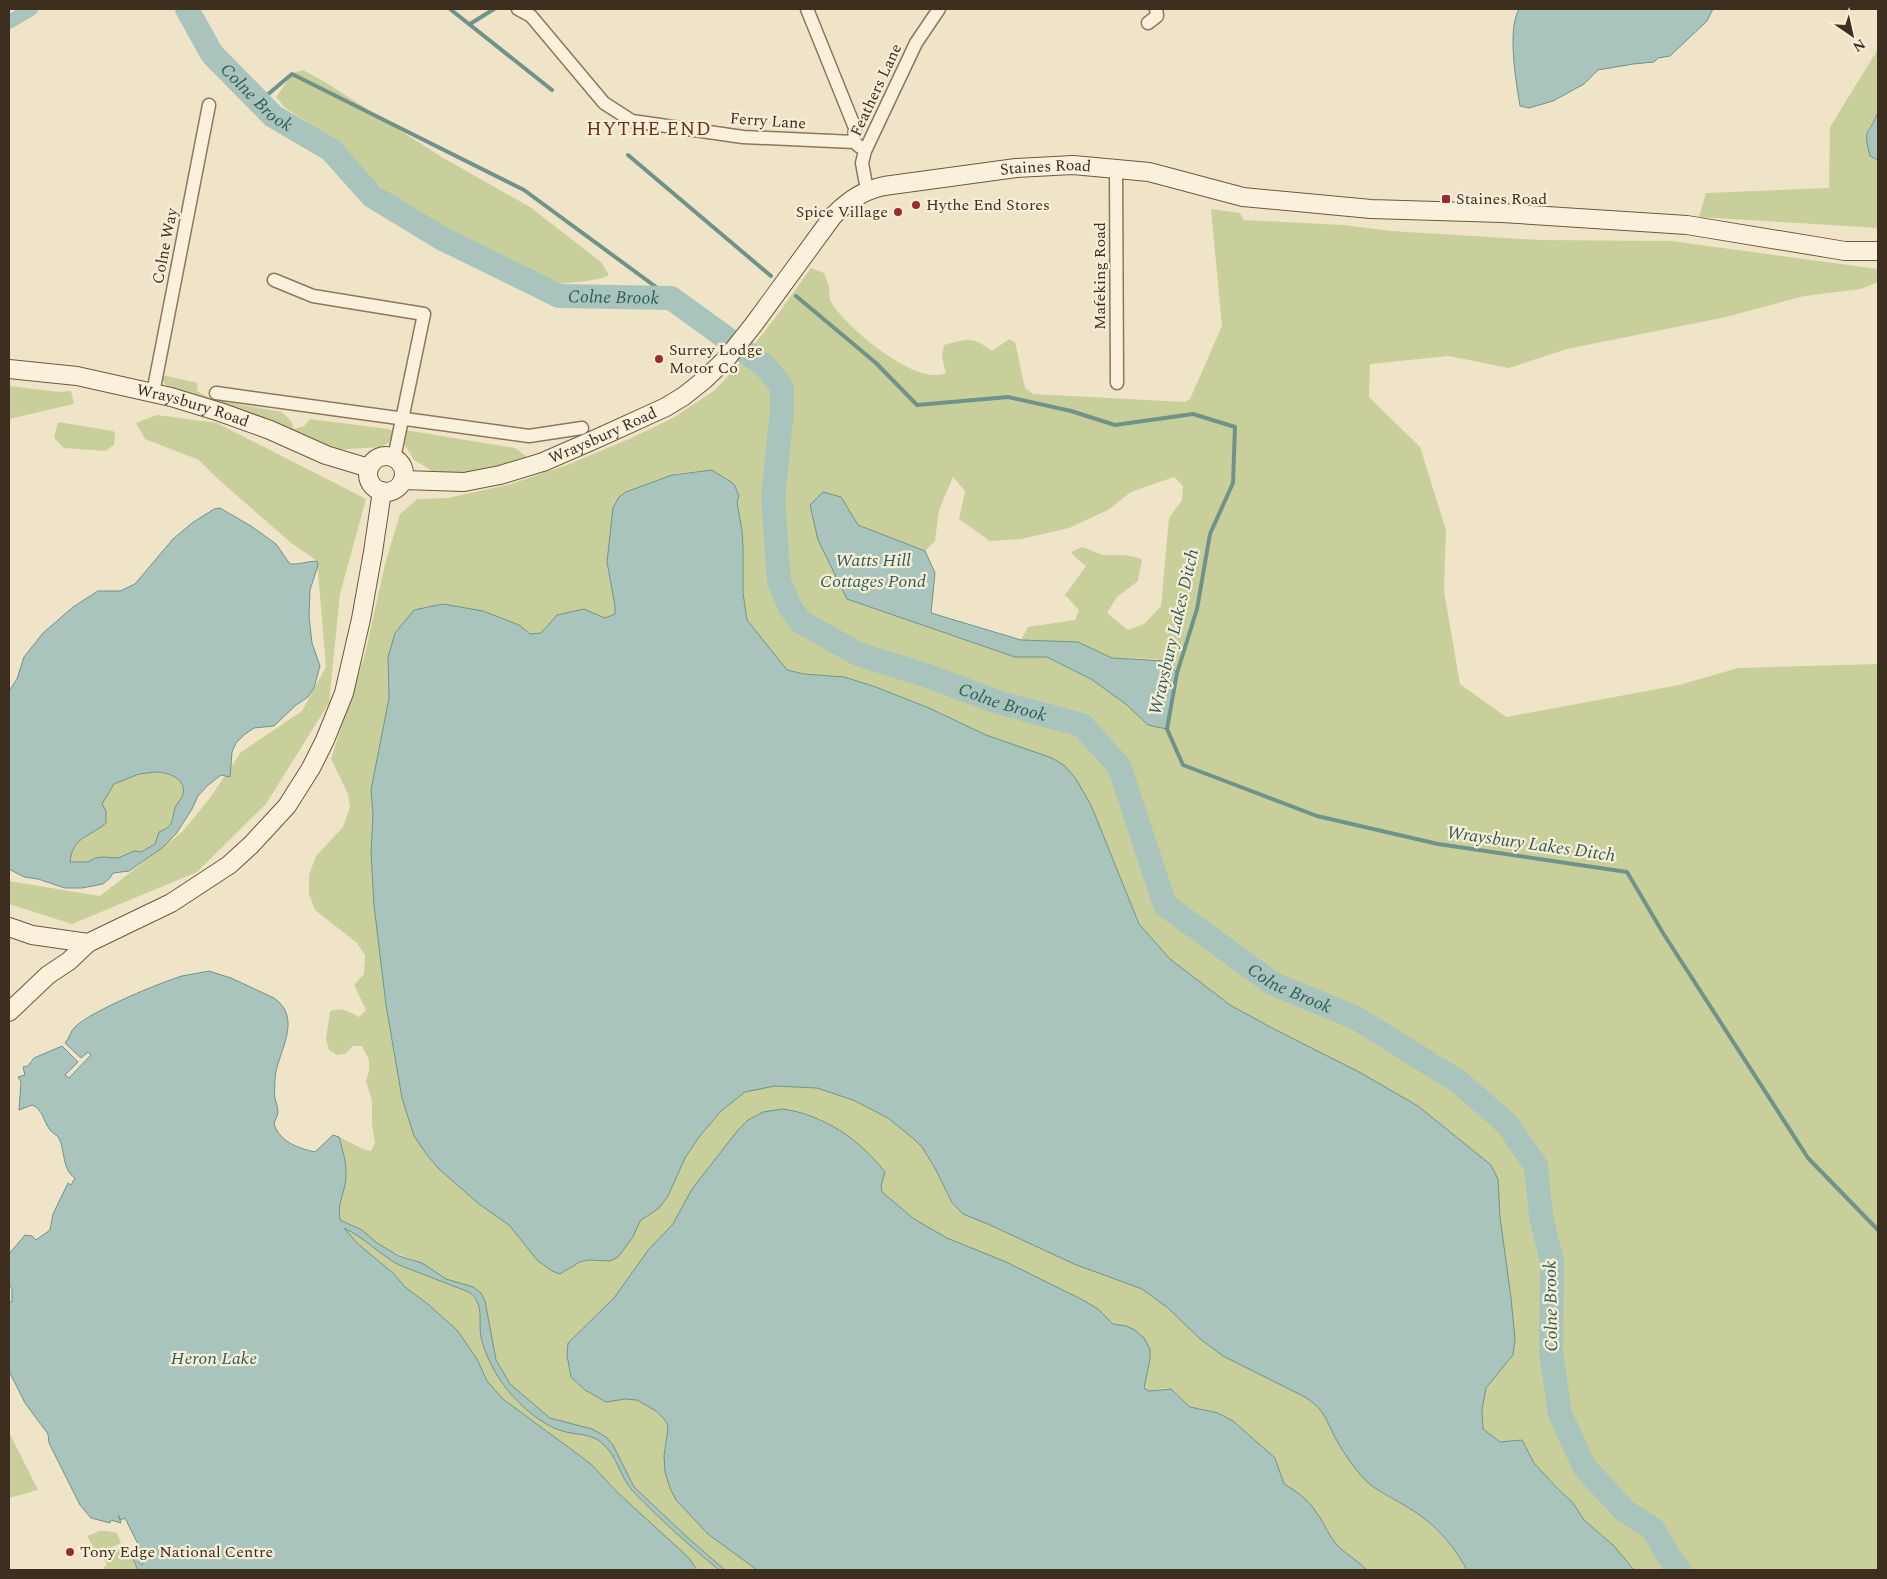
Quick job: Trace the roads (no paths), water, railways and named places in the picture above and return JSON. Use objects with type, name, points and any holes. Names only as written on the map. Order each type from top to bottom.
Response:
[{"type":"main road","name":"Staines Road","points":[[867,190],[1016,168],[1073,165],[1149,172],[1243,197],[1371,209],[1537,214],[1687,224],[1845,251],[1878,250]]},
{"type":"main road","name":"Wraysbury Road","points":[[403,480],[464,482],[500,475],[543,462],[684,396],[727,358],[833,216],[845,204],[867,190]]},
{"type":"main road","name":"Wraysbury Road","points":[[9,369],[77,376],[153,393],[220,412],[270,430],[326,456],[369,468]]},
{"type":"main road","points":[[382,456],[394,458],[403,467],[403,480],[394,490],[382,491],[371,484],[368,474],[369,468],[376,458],[382,456]]},
{"type":"main road","points":[[9,1012],[48,975],[69,961],[88,943],[171,904],[229,865],[251,845],[287,806],[311,768],[325,740],[344,692],[374,552],[382,491]]},
{"type":"main road","points":[[9,927],[32,935],[88,943]]},
{"type":"street","name":"Ferry Lane","points":[[518,9],[531,16],[604,103],[632,121],[743,137],[854,142]]},
{"type":"street","points":[[807,9],[855,128],[854,142],[865,151]]},
{"type":"street","name":"Feathers Lane","points":[[867,190],[862,162],[865,151],[916,42],[938,9]]},
{"type":"street","points":[[1148,23],[1157,16],[1156,9]]},
{"type":"street","name":"Colne Way","points":[[153,393],[209,105]]},
{"type":"street","name":"Mafeking Road","points":[[1116,168],[1117,383]]},
{"type":"street","points":[[274,280],[313,296],[424,314],[404,418],[394,458]]},
{"type":"street","name":"Wraysbury Road","points":[[216,393],[529,436],[582,428]]},
{"type":"water","points":[[1519,9],[1713,9],[1707,21],[1670,56],[1658,58],[1654,62],[1598,70],[1584,84],[1553,101],[1529,108],[1520,106],[1515,70],[1513,42],[1515,18]]},
{"type":"water","points":[[1878,112],[1878,160],[1870,156],[1867,135]]},
{"type":"water","points":[[712,470],[734,484],[739,496],[737,502],[742,531],[743,593],[747,620],[787,670],[804,674],[844,677],[873,686],[929,708],[986,735],[1052,758],[1065,766],[1076,779],[1091,805],[1139,924],[1170,959],[1230,1005],[1359,1072],[1418,1106],[1491,1165],[1498,1179],[1500,1217],[1515,1339],[1513,1355],[1486,1388],[1482,1410],[1483,1429],[1500,1442],[1522,1440],[1534,1463],[1573,1503],[1584,1520],[1614,1546],[1634,1570],[1467,1570],[1448,1541],[1432,1525],[1414,1511],[1379,1491],[1365,1480],[1342,1450],[1321,1411],[1312,1402],[1223,1356],[1199,1338],[1168,1308],[1142,1289],[1074,1264],[963,1214],[952,1203],[935,1168],[922,1147],[888,1118],[853,1100],[817,1088],[775,1086],[745,1092],[721,1111],[699,1137],[685,1158],[668,1196],[659,1208],[640,1221],[633,1237],[618,1257],[610,1261],[589,1260],[580,1262],[560,1274],[552,1271],[537,1260],[509,1225],[479,1204],[439,1169],[427,1155],[414,1136],[402,1098],[386,1005],[374,905],[371,853],[373,814],[371,790],[389,698],[388,657],[395,633],[414,610],[443,604],[483,611],[519,625],[530,634],[541,633],[557,615],[584,609],[605,618],[615,614],[607,562],[613,508],[619,497],[626,492],[672,475]]},
{"type":"water","name":"Watts Hill Cottages Pond","points":[[823,492],[841,497],[858,525],[925,551],[935,573],[931,613],[1021,640],[1078,642],[1112,658],[1166,661],[1177,673],[1167,729],[1148,725],[1127,705],[1091,679],[1047,657],[1015,657],[847,599],[818,540],[810,505]]},
{"type":"water","points":[[220,508],[251,526],[276,544],[290,564],[317,561],[318,565],[310,590],[309,617],[312,643],[320,666],[314,688],[308,697],[296,705],[274,726],[254,728],[245,734],[236,743],[232,752],[230,777],[221,775],[207,786],[198,796],[176,834],[162,848],[129,871],[113,873],[103,884],[82,888],[65,888],[38,879],[24,877],[9,869],[9,691],[17,679],[24,657],[43,633],[73,607],[98,591],[120,591],[135,584],[173,539],[192,523],[214,509]],"holes":[[[161,772],[176,777],[182,784],[183,789],[170,825],[159,832],[155,844],[141,852],[134,851],[118,858],[103,857],[95,858],[88,862],[70,862],[71,854],[78,842],[106,823],[106,811],[102,804],[114,784],[139,774]]]},
{"type":"water","name":"Heron Lake","points":[[209,971],[231,978],[274,998],[283,1006],[288,1026],[275,1078],[275,1096],[278,1110],[274,1123],[280,1135],[290,1143],[315,1152],[333,1135],[339,1137],[346,1172],[340,1203],[340,1220],[362,1230],[377,1243],[399,1256],[422,1263],[446,1279],[473,1287],[481,1293],[485,1301],[496,1360],[510,1384],[550,1418],[592,1429],[606,1437],[613,1445],[634,1487],[725,1570],[719,1570],[674,1532],[642,1501],[628,1485],[611,1454],[602,1443],[590,1436],[566,1432],[549,1426],[525,1409],[512,1395],[498,1377],[488,1357],[481,1337],[479,1307],[469,1292],[399,1265],[359,1236],[344,1228],[357,1243],[394,1274],[405,1287],[457,1330],[477,1359],[487,1381],[503,1399],[591,1464],[618,1493],[689,1558],[697,1570],[138,1570],[130,1552],[134,1550],[141,1565],[143,1564],[139,1554],[142,1552],[125,1518],[121,1520],[118,1515],[121,1523],[111,1520],[110,1523],[91,1518],[80,1505],[49,1443],[48,1434],[25,1403],[9,1371],[9,1302],[12,1302],[12,1289],[9,1286],[9,1254],[25,1235],[32,1236],[36,1240],[50,1230],[53,1214],[68,1183],[71,1185],[75,1178],[66,1165],[59,1138],[50,1130],[41,1112],[32,1105],[19,1110],[21,1082],[18,1077],[25,1075],[23,1067],[28,1066],[34,1058],[62,1046],[78,1062],[65,1075],[69,1078],[91,1055],[88,1052],[81,1058],[65,1043],[73,1029],[95,1013],[126,998],[182,976]]},
{"type":"water","points":[[783,1109],[798,1112],[826,1123],[840,1130],[864,1149],[885,1172],[881,1186],[882,1192],[914,1219],[947,1238],[1006,1262],[1081,1299],[1098,1309],[1113,1324],[1135,1330],[1144,1338],[1150,1349],[1150,1359],[1144,1388],[1149,1391],[1171,1389],[1190,1407],[1218,1413],[1233,1421],[1275,1458],[1284,1484],[1309,1503],[1336,1544],[1367,1570],[757,1570],[708,1534],[676,1500],[670,1488],[665,1472],[664,1456],[668,1429],[667,1423],[656,1411],[637,1400],[625,1399],[606,1402],[585,1390],[571,1377],[567,1355],[568,1343],[614,1298],[649,1249],[673,1224],[692,1189],[738,1130],[748,1120],[763,1112]]},
{"type":"waterway","points":[[9,22],[31,9]]},
{"type":"waterway","name":"Colne Brook","points":[[187,9],[212,54],[273,116],[331,150],[372,196],[441,238],[559,296],[671,298],[765,366],[782,387],[782,411],[773,498],[779,581],[790,607],[801,622],[858,654],[928,676],[997,702],[1082,725],[1119,766],[1165,905],[1272,983],[1358,1019],[1459,1082],[1507,1124],[1536,1166],[1541,1216],[1552,1262],[1551,1352],[1560,1414],[1585,1468],[1625,1511],[1653,1529],[1679,1570]]},
{"type":"waterway","name":"Wraysbury Lakes Ditch","points":[[450,9],[552,90]]},
{"type":"waterway","points":[[470,24],[494,9]]},
{"type":"waterway","points":[[260,101],[292,74],[524,190],[671,298]]},
{"type":"waterway","name":"Wraysbury Lakes Ditch","points":[[628,155],[771,276]]},
{"type":"waterway","name":"Wraysbury Lakes Ditch","points":[[796,296],[876,363],[917,405],[1008,397],[1071,411],[1115,425],[1193,414],[1235,427],[1233,483],[1210,534],[1197,609],[1177,673],[1167,729],[1183,765],[1317,816],[1438,844],[1627,872],[1663,933],[1808,1158],[1878,1230]]},
{"type":"place","name":"Staines Road","points":[[1446,199]]},
{"type":"place","name":"Hythe End Stores","points":[[916,205]]},
{"type":"place","name":"Spice Village","points":[[898,212]]},
{"type":"place","name":"Surrey Lodge Motor Co","points":[[659,359]]},
{"type":"place","name":"Tony Edge National Centre","points":[[70,1552]]},
{"type":"district","name":"HYTHE END","points":[[649,129]]}]
